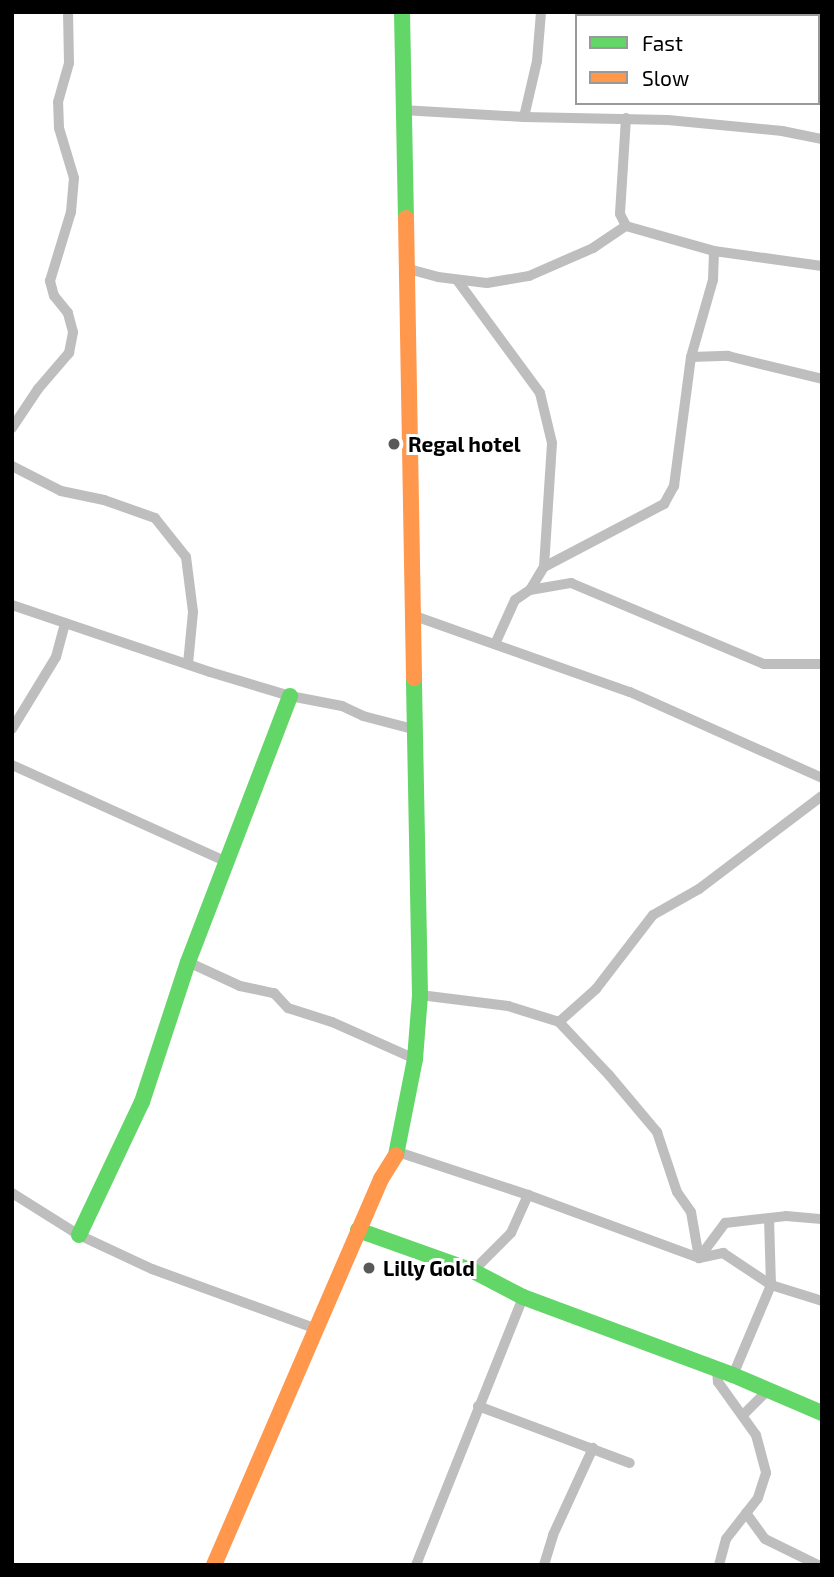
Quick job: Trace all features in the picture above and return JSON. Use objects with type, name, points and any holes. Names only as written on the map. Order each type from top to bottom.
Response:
[{"type":"main road","points":[[214,1565],[358,1230],[381,1179],[398,1152],[415,1059],[420,995],[402,12]]},
{"type":"main road","points":[[79,1235],[142,1102],[188,962],[290,696]]},
{"type":"main road","points":[[358,1230],[473,1271],[523,1297],[725,1372],[822,1413]]},
{"type":"street","points":[[12,428],[38,389],[69,353],[73,332],[68,313],[54,296],[50,281],[71,212],[74,178],[59,128],[58,102],[69,63],[68,12]]},
{"type":"street","points":[[524,117],[537,61],[541,12]]},
{"type":"street","points":[[402,110],[524,117],[626,118],[782,131],[822,139]]},
{"type":"street","points":[[626,118],[620,214],[626,226],[713,251],[822,266]]},
{"type":"street","points":[[405,268],[457,280],[487,283],[529,276],[593,248],[626,226]]},
{"type":"street","points":[[544,566],[664,504],[674,486],[691,357],[713,280],[713,251]]},
{"type":"street","points":[[457,280],[540,393],[552,443],[544,566],[530,590]]},
{"type":"street","points":[[691,357],[728,356],[822,379]]},
{"type":"street","points":[[12,466],[61,491],[104,500],[155,518],[186,557],[193,612],[188,664]]},
{"type":"street","points":[[495,644],[515,600],[530,590],[571,583],[764,664],[822,664]]},
{"type":"street","points":[[12,605],[290,696],[342,706],[363,716],[414,729]]},
{"type":"street","points":[[412,615],[630,692],[822,778]]},
{"type":"street","points":[[12,729],[56,657],[65,623]]},
{"type":"street","points":[[12,765],[225,861]]},
{"type":"street","points":[[559,1022],[596,989],[643,927],[662,908],[699,889],[822,796]]},
{"type":"street","points":[[188,962],[240,986],[274,993],[288,1008],[331,1021],[415,1059]]},
{"type":"street","points":[[420,995],[508,1006],[559,1022],[657,1132],[677,1192],[691,1212],[699,1258]]},
{"type":"street","points":[[398,1152],[528,1195],[699,1258],[723,1253],[771,1285],[822,1301]]},
{"type":"street","points":[[12,1193],[79,1235],[152,1269],[317,1329]]},
{"type":"street","points":[[473,1271],[511,1233],[528,1195]]},
{"type":"street","points":[[699,1258],[726,1223],[786,1216],[822,1219]]},
{"type":"street","points":[[719,1565],[726,1539],[758,1498],[766,1473],[756,1435],[718,1382],[771,1285],[769,1218]]},
{"type":"street","points":[[416,1565],[523,1297]]},
{"type":"street","points":[[743,1415],[768,1390]]},
{"type":"street","points":[[478,1406],[630,1463]]},
{"type":"street","points":[[544,1565],[553,1535],[593,1448]]},
{"type":"street","points":[[746,1513],[765,1538],[818,1565]]},
{"type":"traffic: fast","points":[[402,12],[406,218]]},
{"type":"traffic: fast","points":[[396,1155],[415,1059],[420,995],[414,678]]},
{"type":"traffic: fast","points":[[79,1235],[142,1102],[188,962],[290,696]]},
{"type":"traffic: fast","points":[[358,1230],[473,1271],[523,1297],[733,1375],[822,1413]]},
{"type":"traffic: slow","points":[[406,218],[414,678]]},
{"type":"traffic: slow","points":[[214,1565],[381,1179],[396,1155]]},
{"type":"place","name":"Regal hotel","points":[[394,444]]},
{"type":"place","name":"Lilly Gold","points":[[369,1268]]}]
